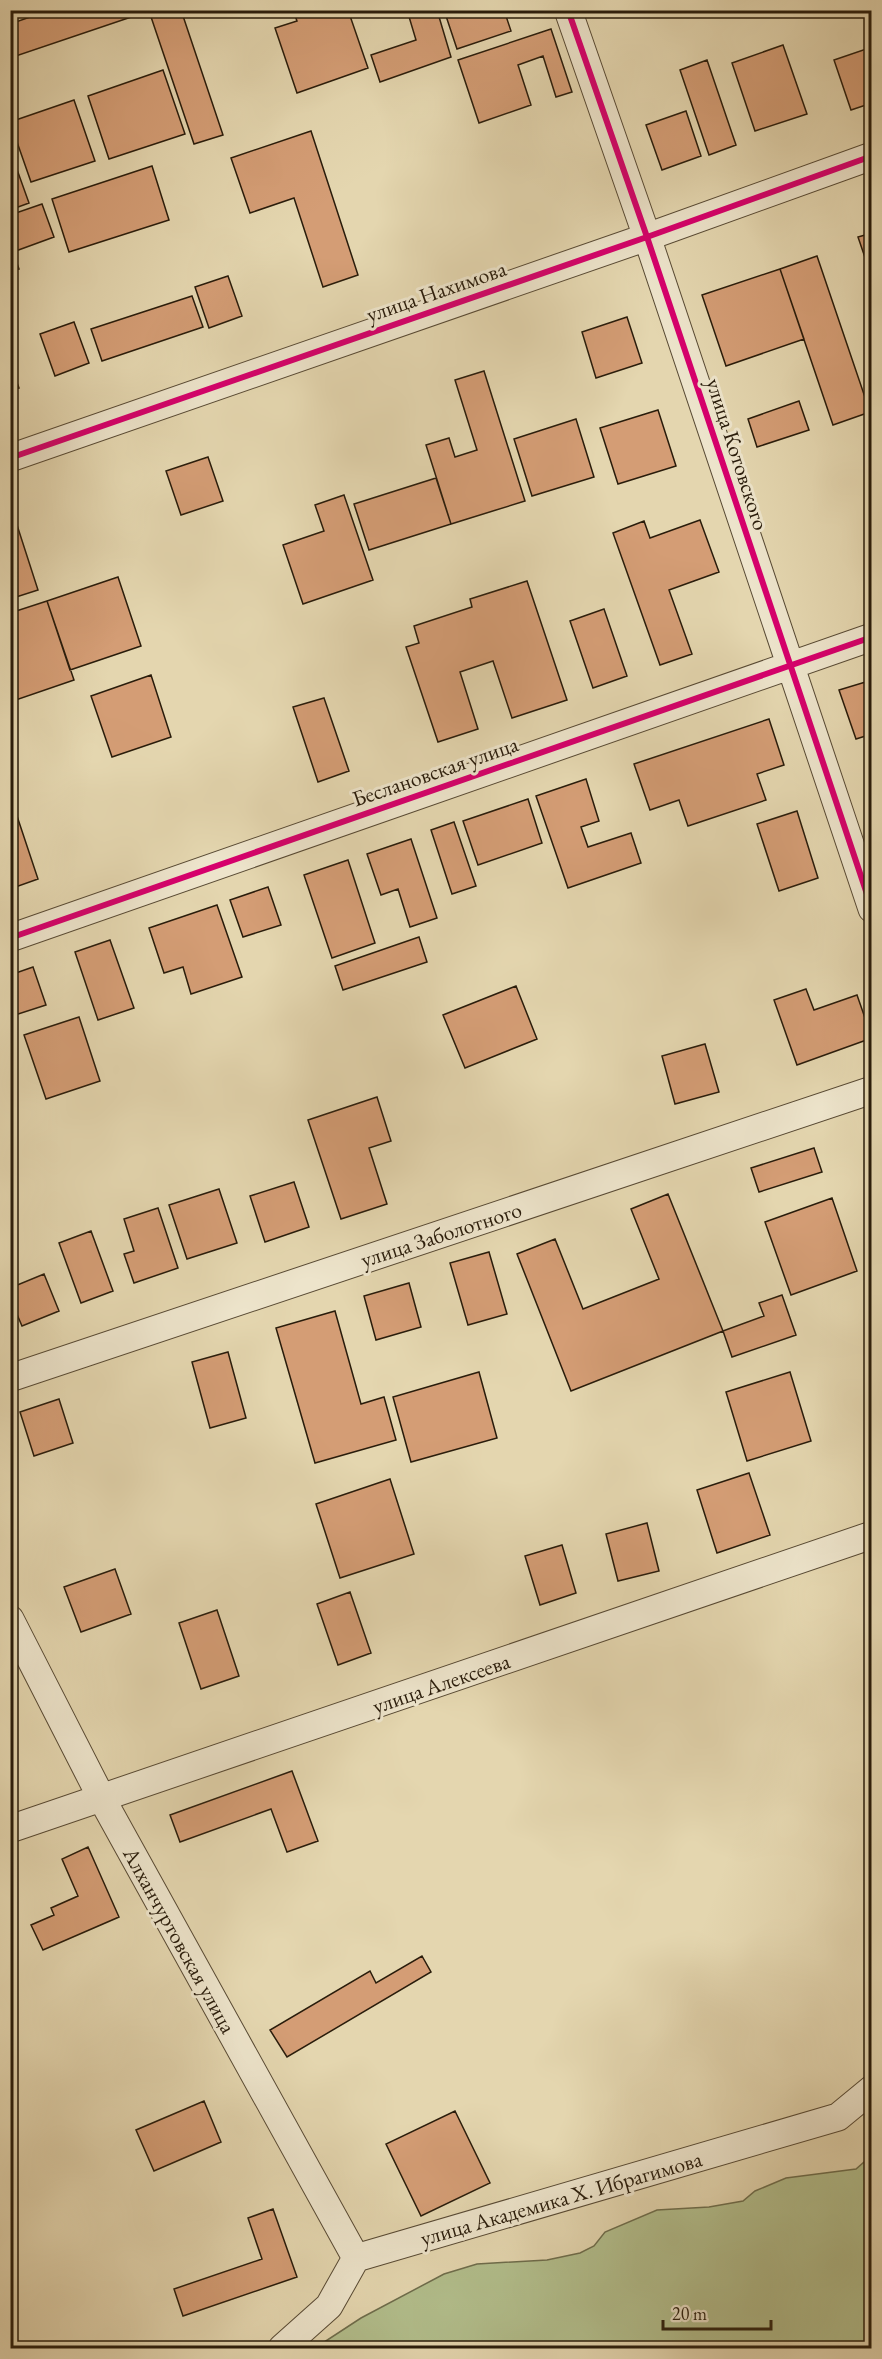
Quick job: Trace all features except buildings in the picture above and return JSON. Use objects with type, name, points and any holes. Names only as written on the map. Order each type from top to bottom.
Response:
[{"type":"street","name":"улица Котовского","points":[[568,10],[647,237],[872,909]]},
{"type":"street","name":"улица Нахимова","points":[[10,458],[647,237],[872,156]]},
{"type":"street","name":"Беслановская улица","points":[[10,938],[872,637]]},
{"type":"street","name":"улица Заболотного","points":[[10,1378],[872,1090]]},
{"type":"street","name":"улица Алексеева","points":[[10,1829],[872,1535]]},
{"type":"street","name":"Алханчуртовская улица","points":[[10,1619],[102,1798],[356,2258]]},
{"type":"street","name":"улица Академика Х. Ибрагимова","points":[[356,2258],[838,2117],[872,2089]]},
{"type":"street","points":[[282,2349],[329,2306],[356,2258]]},
{"type":"green space","points":[[871,2156],[871,2348],[315,2348],[361,2318],[444,2274],[477,2264],[547,2260],[580,2253],[594,2246],[605,2232],[657,2210],[709,2207],[743,2201],[755,2191],[786,2178],[856,2169]]},
{"type":"cycle path","points":[[568,10],[647,237],[872,909]]},
{"type":"cycle path","points":[[10,458],[647,237],[872,156]]},
{"type":"cycle path","points":[[10,938],[872,637]]}]
